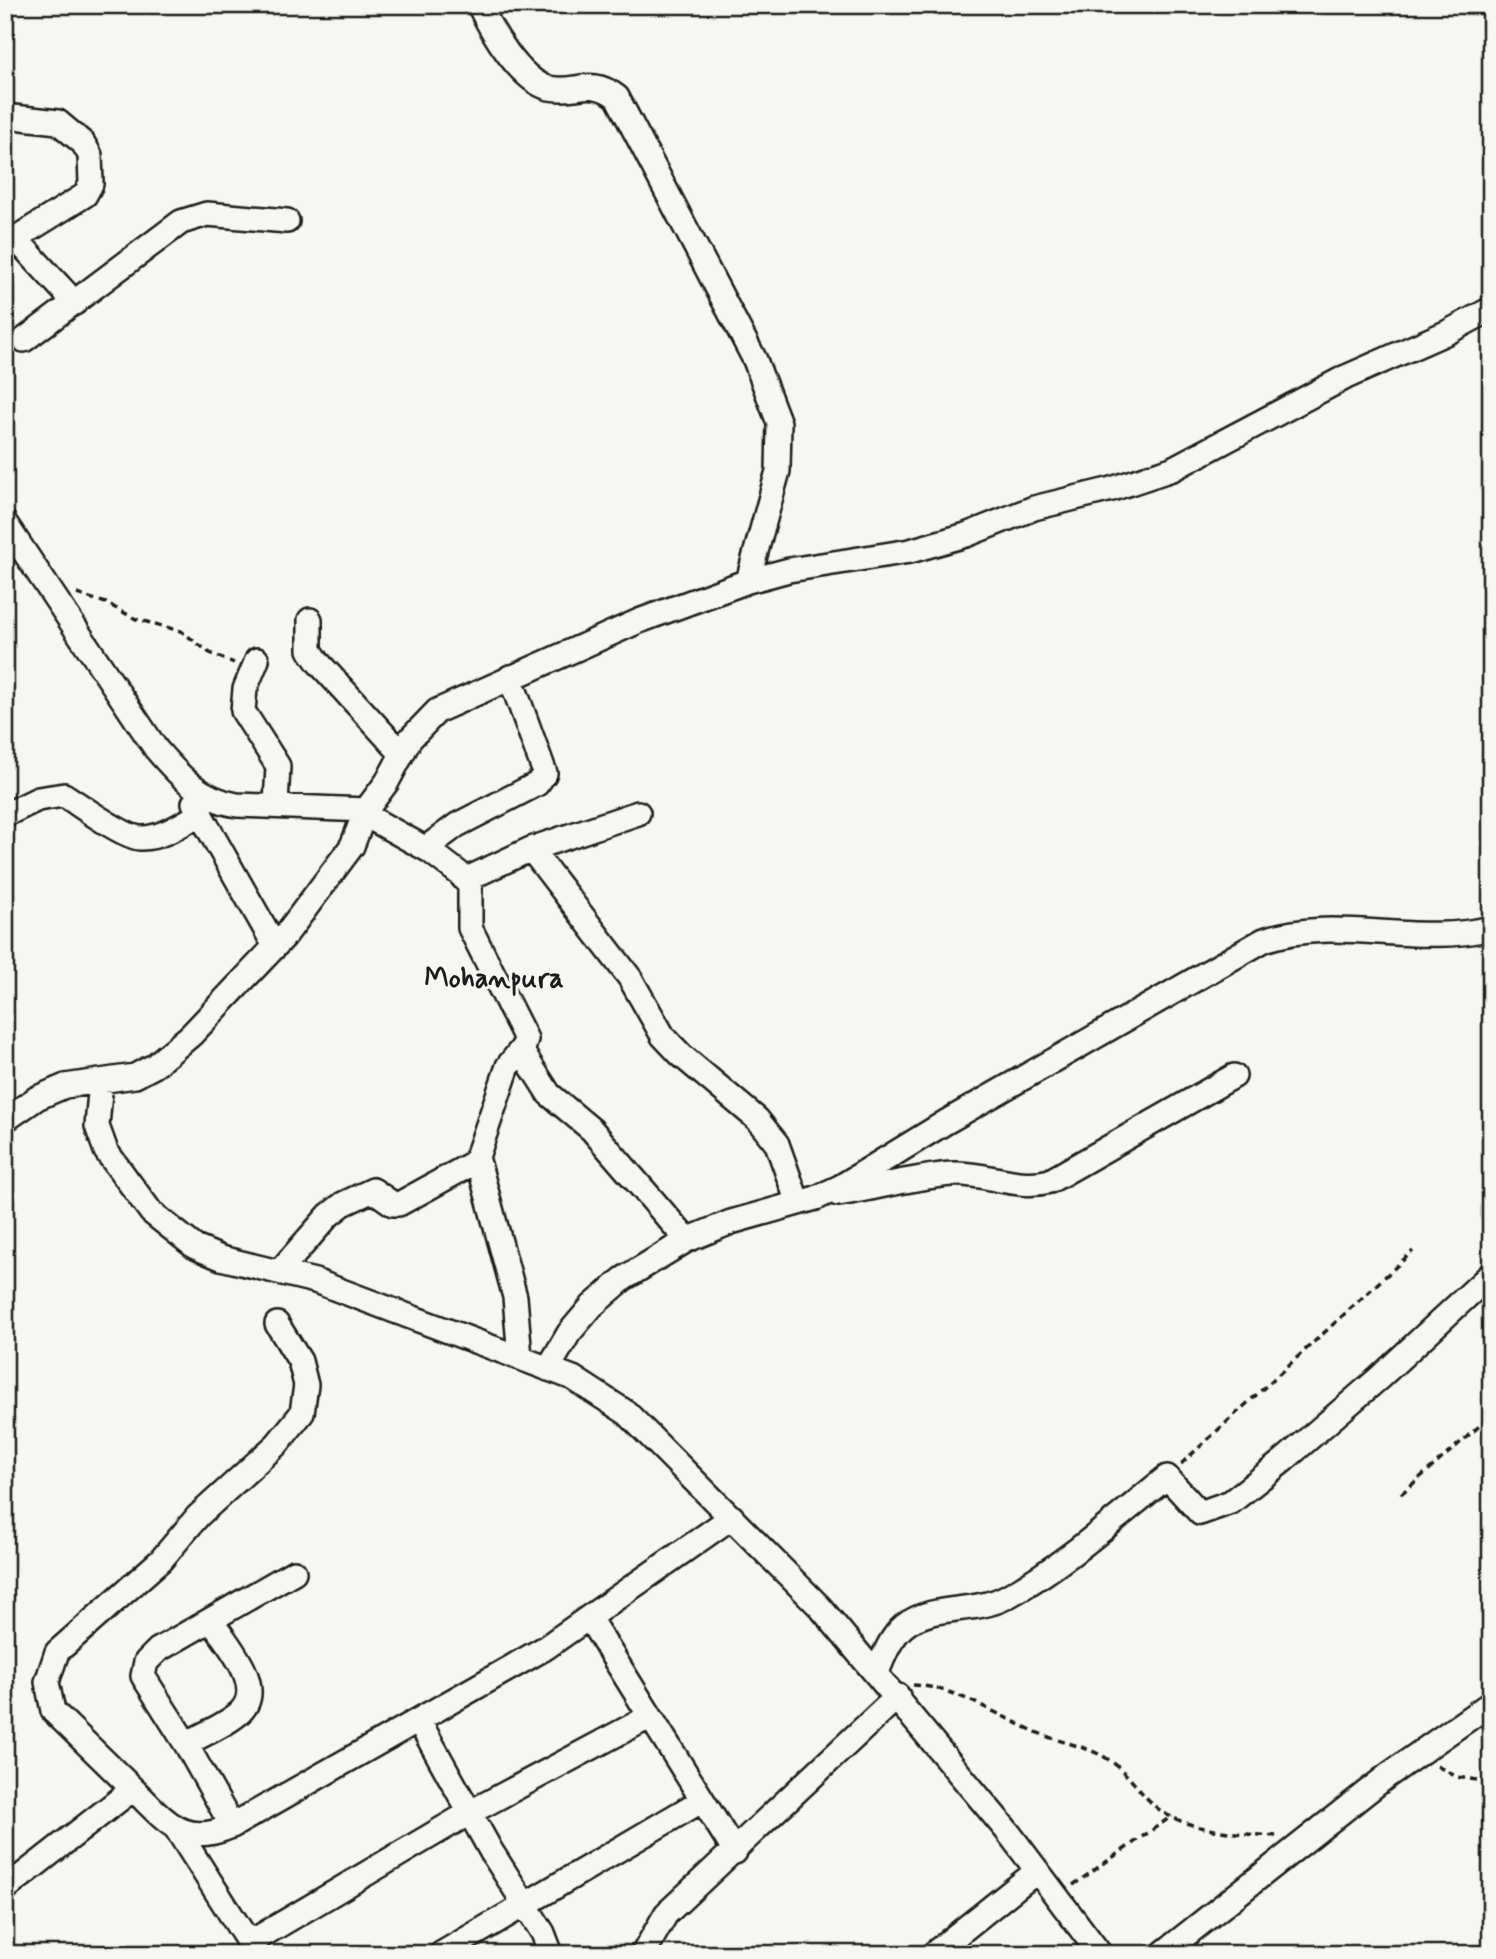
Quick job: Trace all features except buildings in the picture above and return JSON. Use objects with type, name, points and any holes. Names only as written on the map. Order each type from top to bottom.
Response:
[{"type":"street","points":[[479,5],[514,62],[538,84],[550,88],[596,86],[617,97],[755,360],[779,423],[781,446],[778,471],[748,581]]},
{"type":"street","points":[[5,116],[58,122],[83,143],[90,155],[91,184],[85,195],[11,242],[75,303]]},
{"type":"street","points":[[23,340],[181,222],[207,214],[287,221]]},
{"type":"street","points":[[5,1120],[37,1098],[65,1086],[135,1076],[153,1066],[191,1035],[275,946],[352,846],[366,812],[387,782],[401,753],[410,739],[437,711],[639,621],[748,581],[789,570],[910,551],[966,535],[1034,508],[1112,489],[1172,469],[1346,377],[1448,332],[1491,309]]},
{"type":"street","points":[[5,523],[156,749],[178,774],[275,946]]},
{"type":"street","points":[[310,620],[310,650],[318,662],[401,753]]},
{"type":"street","points":[[257,660],[245,689],[243,710],[278,766],[276,805]]},
{"type":"street","points":[[426,848],[457,825],[537,784],[545,773],[510,677]]},
{"type":"street","points":[[178,774],[218,802],[366,812],[426,848],[465,880],[472,896],[470,928],[526,1040],[508,1066],[478,1146],[477,1161],[515,1297],[520,1358]]},
{"type":"street","points":[[5,815],[38,799],[64,795],[100,819],[139,838],[166,833],[200,814]]},
{"type":"street","points":[[465,880],[531,849],[638,813]]},
{"type":"street","points":[[531,849],[625,971],[663,1036],[681,1055],[757,1119],[777,1144],[807,1201]]},
{"type":"street","points":[[807,1201],[1264,940],[1282,933],[1310,930],[1442,933],[1491,928]]},
{"type":"street","points":[[521,1050],[549,1094],[592,1130],[687,1240]]},
{"type":"street","points":[[548,1369],[569,1333],[592,1306],[623,1279],[687,1240],[731,1222],[807,1201],[950,1174],[977,1174],[1026,1185],[1050,1181],[1234,1076]]},
{"type":"street","points":[[100,1082],[97,1126],[106,1152],[151,1212],[195,1247],[221,1258],[315,1280],[573,1378],[627,1413],[820,1607],[898,1696],[1100,1954]]},
{"type":"street","points":[[278,1272],[343,1204],[373,1189],[393,1205],[399,1204],[477,1161]]},
{"type":"street","points":[[877,1672],[888,1647],[904,1626],[934,1612],[975,1608],[1006,1597],[1167,1477],[1200,1513],[1231,1502],[1352,1402],[1491,1274]]},
{"type":"street","points":[[277,1324],[300,1361],[306,1385],[302,1413],[277,1444],[198,1516],[161,1560],[57,1652],[47,1682],[53,1711],[176,1828],[252,1948],[470,1813],[649,1717]]},
{"type":"street","points":[[176,1828],[198,1836],[232,1826],[545,1648],[732,1517]]},
{"type":"street","points":[[232,1826],[186,1744],[143,1676],[146,1662],[158,1650],[294,1572]]},
{"type":"street","points":[[589,1618],[735,1852]]},
{"type":"street","points":[[186,1744],[239,1714],[248,1701],[249,1685],[242,1666],[211,1620]]},
{"type":"street","points":[[643,1954],[666,1914],[898,1696]]},
{"type":"street","points":[[1161,1954],[1417,1755],[1491,1703]]},
{"type":"street","points":[[418,1721],[551,1954]]},
{"type":"street","points":[[5,1889],[133,1789]]},
{"type":"street","points":[[441,1954],[701,1801]]},
{"type":"street","points":[[933,1954],[1037,1871]]},
{"type":"path","points":[[48,590],[87,596],[136,619],[181,631],[230,664],[257,660]]},
{"type":"path","points":[[1167,1477],[1413,1251]]},
{"type":"path","points":[[1401,1494],[1491,1416]]},
{"type":"path","points":[[898,1696],[913,1685],[933,1686],[1042,1734],[1104,1756],[1121,1768],[1163,1813],[1216,1829],[1308,1838]]},
{"type":"path","points":[[1417,1755],[1457,1777],[1491,1782]]},
{"type":"path","points":[[1057,1896],[1172,1816]]},
{"type":"district","name":"Mohanpura","points":[[494,979]]}]
